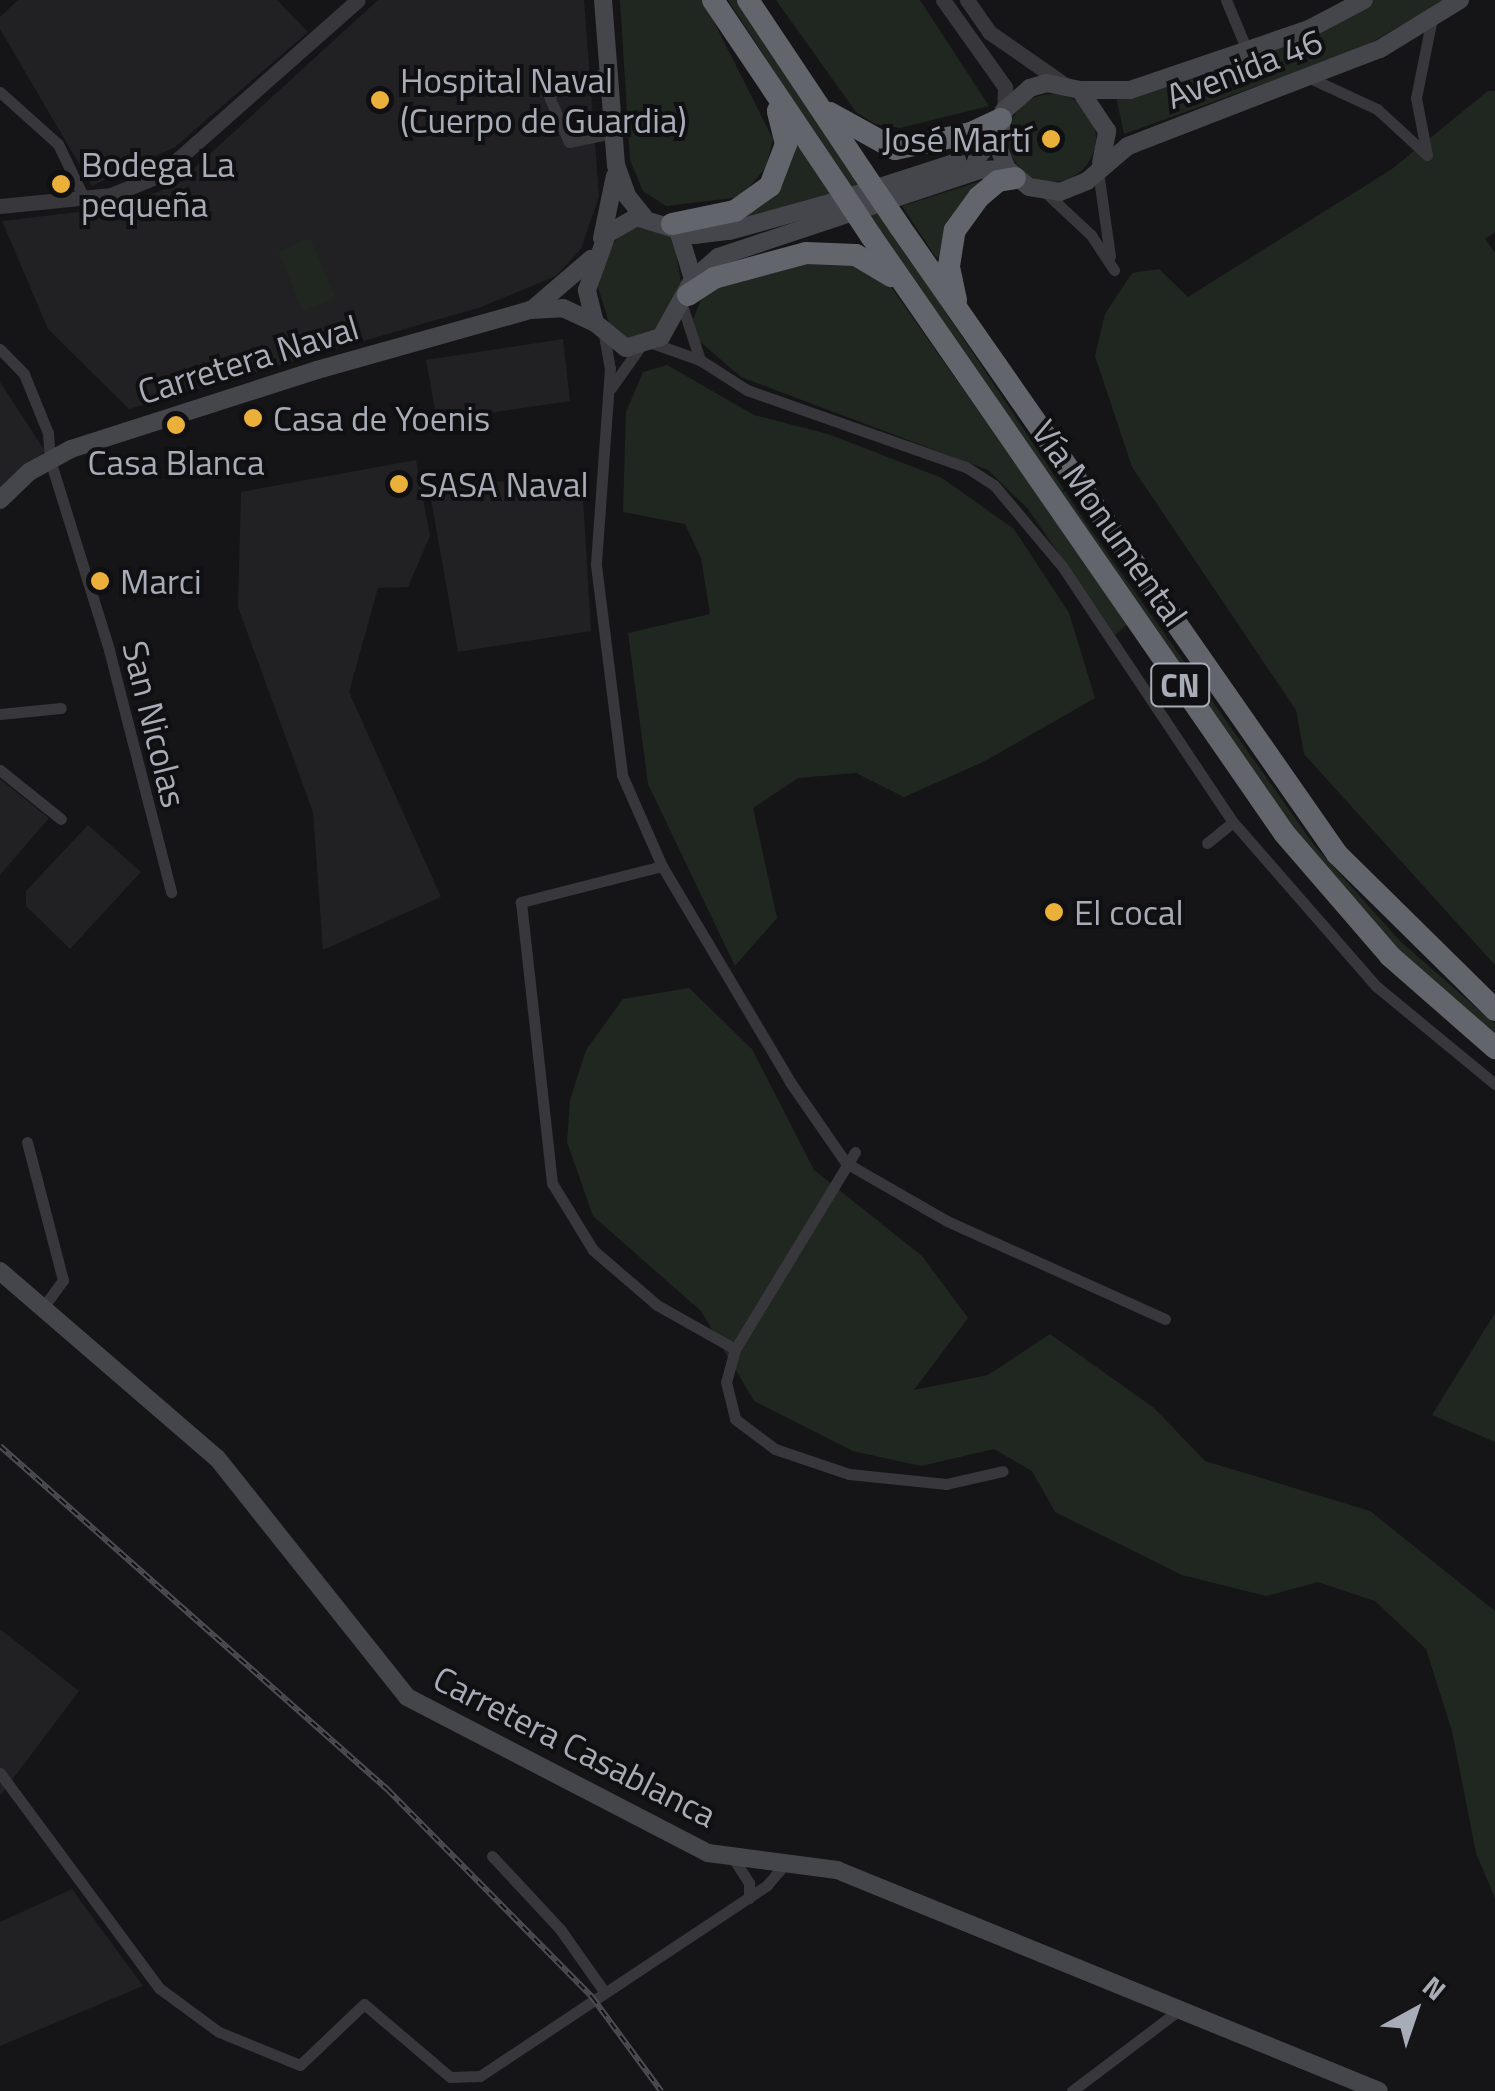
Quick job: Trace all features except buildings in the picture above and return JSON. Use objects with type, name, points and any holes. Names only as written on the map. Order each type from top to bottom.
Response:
[{"type":"highway","name":"Vía Monumental","points":[[713,0],[770,89],[1284,833],[1390,956],[1495,1048]]},
{"type":"highway","name":"Vía Monumental","points":[[748,0],[961,318],[1337,854],[1495,1010]]},
{"type":"highway","points":[[675,227],[735,211],[770,186],[786,144],[770,89]]},
{"type":"highway","points":[[819,105],[896,148],[970,133],[1001,121]]},
{"type":"highway","points":[[961,318],[949,266],[956,230],[979,197],[1012,174]]},
{"type":"highway","points":[[688,294],[707,281],[759,263],[823,251],[856,255],[906,287]]},
{"type":"main road","points":[[602,0],[616,165],[627,196],[643,216],[694,235],[728,231],[830,203],[979,155],[1001,121],[1030,88],[1072,87],[1107,131],[1100,166],[1074,188],[1045,192],[1012,174],[980,170],[718,257],[646,345],[618,346],[600,329],[587,290],[616,165]]},
{"type":"main road","name":"Avenida 46","points":[[1072,87],[1130,90],[1309,29],[1364,0]]},
{"type":"main road","name":"Avenida 46","points":[[1100,166],[1128,146],[1312,78],[1460,0]]},
{"type":"main road","points":[[1001,121],[1012,174]]},
{"type":"main road","points":[[598,250],[618,224],[643,216]]},
{"type":"main road","points":[[675,227],[688,294]]},
{"type":"main road","name":"Carretera Naval","points":[[530,310],[598,250]]},
{"type":"main road","name":"Carretera Naval","points":[[0,500],[50,460],[317,370],[530,310],[563,308],[600,329]]},
{"type":"main road","name":"Carretera Casablanca","points":[[0,1271],[217,1458],[407,1697],[708,1853],[790,1860],[837,1870],[1379,2091]]},
{"type":"street","points":[[0,206],[111,196],[160,175],[358,0]]},
{"type":"street","points":[[1226,0],[1246,50]]},
{"type":"street","points":[[956,2],[989,32],[1072,87]]},
{"type":"street","points":[[956,2],[1004,87],[1001,121]]},
{"type":"street","points":[[1312,78],[1376,109],[1426,155],[1416,98],[1433,16]]},
{"type":"street","points":[[608,72],[548,94],[569,142],[612,133]]},
{"type":"street","points":[[0,92],[58,144],[84,198]]},
{"type":"street","points":[[1045,192],[1091,235],[1114,270],[1100,166]]},
{"type":"street","points":[[688,294],[700,360]]},
{"type":"street","points":[[600,329],[606,401],[596,565],[622,775],[662,866],[790,1082],[846,1164],[947,1221],[1165,1319]]},
{"type":"street","points":[[606,401],[646,345],[700,360],[748,390],[966,466],[994,485],[1062,566],[1233,822],[1376,986],[1495,1084]]},
{"type":"street","name":"San Nicolas","points":[[0,349],[32,388],[114,668],[172,892]]},
{"type":"street","points":[[0,714],[62,708]]},
{"type":"street","points":[[0,770],[61,819]]},
{"type":"street","points":[[1207,843],[1233,822]]},
{"type":"street","points":[[662,866],[521,902],[552,1183],[594,1250],[658,1305],[735,1349]]},
{"type":"street","points":[[27,1142],[63,1280],[43,1308]]},
{"type":"street","points":[[855,1152],[735,1349],[726,1382],[736,1419],[776,1449],[849,1474],[946,1484],[1003,1471]]},
{"type":"street","points":[[0,1774],[159,1988],[219,2032],[300,2065],[364,2004],[450,2077],[464,2080],[480,2076],[603,1990],[748,1898],[790,1860]]},
{"type":"street","points":[[492,1856],[560,1929],[603,1990]]},
{"type":"street","points":[[733,1858],[749,1883],[748,1898]]},
{"type":"street","points":[[1072,2091],[1179,2010]]},
{"type":"shaded area","points":[[18,0],[277,0],[308,32],[175,147],[92,186],[0,29],[0,17]]},
{"type":"shaded area","points":[[378,0],[584,0],[599,196],[581,249],[556,276],[481,307],[129,409],[48,329],[2,221],[120,207],[177,184]]},
{"type":"shaded area","points":[[620,0],[703,0],[773,139],[766,167],[741,197],[666,206],[643,191],[630,160]]},
{"type":"shaded area","points":[[728,0],[738,0],[1086,523],[1314,845],[1400,941],[1495,1024],[1495,1037],[1396,950],[1310,854],[840,173]]},
{"type":"shaded area","points":[[776,0],[920,0],[989,106],[900,128],[875,124],[856,112]]},
{"type":"shaded area","points":[[1373,0],[1445,0],[1360,49],[1124,134],[1116,96]]},
{"type":"shaded area","points":[[1488,91],[1495,91],[1495,232],[1485,239],[1495,253],[1495,965],[1304,754],[1296,710],[1132,467],[1095,356],[1105,314],[1132,273],[1159,269],[1188,297],[1392,169]]},
{"type":"shaded area","points":[[1052,94],[1083,107],[1096,138],[1083,169],[1052,182],[1021,169],[1008,138],[1021,107]]},
{"type":"shaded area","points":[[791,136],[832,195],[724,226],[758,204]]},
{"type":"shaded area","points":[[997,176],[943,261],[935,256],[902,206]]},
{"type":"shaded area","points":[[644,224],[673,237],[682,287],[657,332],[631,340],[611,329],[598,287],[610,248],[621,233]]},
{"type":"shaded area","points":[[310,238],[336,298],[303,311],[278,252]]},
{"type":"shaded area","points":[[843,256],[889,284],[1128,624],[1115,635],[1028,509],[988,470],[741,377],[697,339],[692,322],[701,300],[717,287],[764,267]]},
{"type":"shaded area","points":[[563,339],[570,401],[437,421],[426,360]]},
{"type":"shaded area","points":[[667,365],[754,415],[828,434],[942,478],[1014,529],[1069,613],[1095,698],[985,761],[904,797],[856,773],[798,778],[753,808],[777,918],[735,966],[648,784],[628,633],[710,614],[701,558],[685,524],[623,512],[626,412],[643,372]]},
{"type":"shaded area","points":[[0,382],[45,451],[0,488]]},
{"type":"shaded area","points":[[416,460],[430,536],[408,587],[378,588],[349,692],[441,897],[323,950],[313,812],[238,607],[241,492]]},
{"type":"shaded area","points":[[582,481],[591,631],[458,652],[428,482]]},
{"type":"shaded area","points":[[0,779],[49,818],[0,875]]},
{"type":"shaded area","points":[[88,825],[141,872],[70,949],[26,906],[26,891]]},
{"type":"shaded area","points":[[689,988],[752,1049],[814,1170],[922,1256],[968,1318],[914,1390],[988,1375],[1050,1334],[1154,1408],[1205,1461],[1370,1511],[1495,1611],[1495,1898],[1476,1853],[1452,1731],[1426,1649],[1375,1601],[1318,1582],[1266,1596],[1182,1575],[1055,1512],[1032,1471],[994,1449],[921,1466],[853,1451],[754,1401],[701,1311],[593,1216],[567,1142],[570,1100],[586,1050],[623,999]]},
{"type":"shaded area","points":[[1495,1313],[1495,1442],[1432,1415]]},
{"type":"shaded area","points":[[0,1629],[79,1691],[0,1796]]},
{"type":"shaded area","points":[[72,1889],[143,1986],[0,2046],[0,1922]]},
{"type":"railway","points":[[0,1446],[388,1790],[592,1997],[661,2091]]},
{"type":"place","name":"Hospital Naval (Cuerpo de Guardia)","points":[[380,100]]},
{"type":"place","name":"José Martí","points":[[1051,139]]},
{"type":"place","name":"Bodega La pequeña","points":[[61,184]]},
{"type":"place","name":"Casa de Yoenis","points":[[253,418]]},
{"type":"place","name":"Casa Blanca","points":[[176,425]]},
{"type":"place","name":"SASA Naval","points":[[399,484]]},
{"type":"place","name":"Marci","points":[[100,581]]},
{"type":"place","name":"El cocal","points":[[1054,912]]}]
